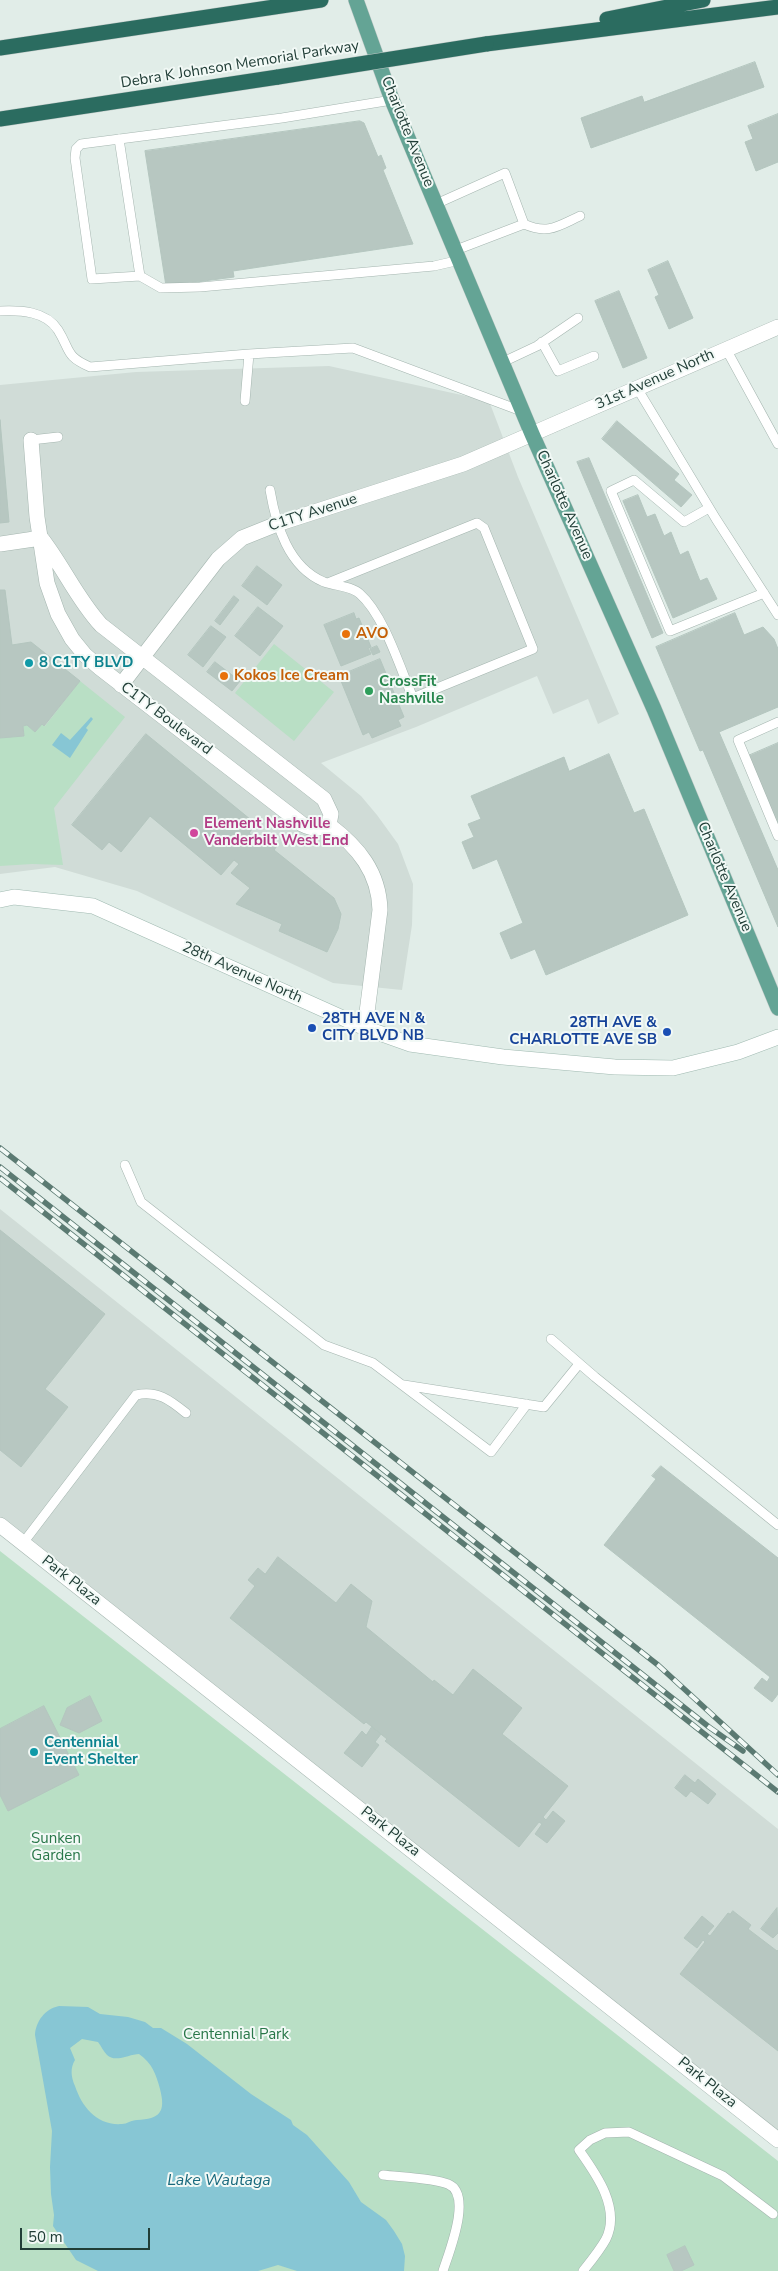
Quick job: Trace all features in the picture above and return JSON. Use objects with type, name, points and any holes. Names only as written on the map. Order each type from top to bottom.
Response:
[{"type":"highway","points":[[0,48],[320,0]]},
{"type":"highway","points":[[486,44],[703,0]]},
{"type":"highway","points":[[486,44],[778,7]]},
{"type":"highway","name":"Debra K Johnson Memorial Parkway","points":[[0,119],[486,44]]},
{"type":"main road","name":"Charlotte Avenue","points":[[356,0],[392,100],[532,434],[654,708],[778,1008]]},
{"type":"street","name":"31st Avenue North","points":[[532,434],[778,327]]},
{"type":"street","name":"C1TY Avenue","points":[[121,685],[226,551],[242,538],[277,524],[463,464],[532,434]]},
{"type":"street","name":"C1TY Boulevard","points":[[31,440],[37,517],[47,583],[66,628],[85,655],[121,685],[302,824],[312,829],[321,829],[329,825],[331,814],[324,799],[141,658],[89,612],[54,554],[41,538]]},
{"type":"street","points":[[0,544],[41,538]]},
{"type":"street","points":[[329,825],[350,841],[363,857],[372,872],[378,891],[380,910],[364,1028]]},
{"type":"street","name":"28th Avenue North","points":[[0,900],[14,897],[93,906],[364,1028],[410,1044],[503,1057],[615,1067],[673,1068],[738,1052],[778,1037]]},
{"type":"street","name":"Park Plaza","points":[[0,1525],[778,2140]]},
{"type":"lane","points":[[392,100],[282,118],[81,144],[76,149],[74,158],[92,279],[140,276],[161,288],[200,287],[434,266],[524,224]]},
{"type":"lane","points":[[119,139],[140,276]]},
{"type":"lane","points":[[436,204],[505,173],[524,224],[538,230],[550,230],[580,216]]},
{"type":"lane","points":[[0,311],[35,312],[57,327],[74,360],[90,367],[249,354],[353,348],[524,412]]},
{"type":"lane","points":[[503,362],[542,342],[578,318]]},
{"type":"lane","points":[[542,342],[558,371],[594,356]]},
{"type":"lane","points":[[726,349],[778,444]]},
{"type":"lane","points":[[245,400],[249,354]]},
{"type":"lane","points":[[637,388],[709,508],[778,615]]},
{"type":"lane","points":[[31,440],[58,437]]},
{"type":"lane","points":[[709,508],[684,522],[634,480],[612,491],[670,631],[764,593]]},
{"type":"lane","points":[[270,490],[277,524],[302,568],[328,583],[358,592],[375,610],[412,698],[533,649],[484,528],[477,523],[328,583]]},
{"type":"lane","points":[[778,722],[738,740],[778,836]]},
{"type":"lane","points":[[125,1165],[141,1202],[324,1345],[373,1363],[491,1452],[527,1404]]},
{"type":"lane","points":[[551,1339],[579,1364],[778,1525]]},
{"type":"lane","points":[[403,1385],[544,1407],[579,1364]]},
{"type":"lane","points":[[23,1543],[136,1395],[146,1392],[156,1394],[172,1402],[186,1413]]},
{"type":"lane","points":[[584,2271],[606,2238],[610,2219],[607,2200],[601,2182],[579,2150],[590,2140],[605,2133],[629,2132],[707,2168],[739,2187],[773,2214]]},
{"type":"lane","points":[[382,2175],[444,2182],[456,2190],[460,2200],[459,2214],[444,2271]]},
{"type":"shaded area","points":[[329,366],[489,401],[518,477],[619,714],[598,724],[588,699],[553,714],[537,676],[416,727],[321,763],[361,796],[377,815],[398,844],[413,884],[412,925],[402,990],[333,983],[137,891],[55,867],[0,874],[0,385],[136,372]]},
{"type":"shaded area","points":[[0,1209],[778,1829],[778,2140],[0,1525]]},
{"type":"green space","points":[[274,644],[334,692],[294,741],[235,693]]},
{"type":"green space","points":[[80,681],[125,717],[54,808],[63,865],[0,866],[0,738],[24,736],[23,726],[27,725],[35,732],[42,724],[45,726]]},
{"type":"green space","name":"Centennial Park","points":[[0,1551],[778,2161],[778,2271],[0,2271]]},
{"type":"water","points":[[91,717],[93,719],[86,728],[88,730],[70,758],[52,745],[61,733],[70,740]]},
{"type":"water","name":"Lake Wautaga","points":[[59,2006],[88,2007],[100,2014],[128,2017],[145,2022],[153,2028],[161,2028],[187,2044],[251,2094],[291,2120],[293,2125],[307,2135],[349,2182],[361,2202],[386,2220],[402,2244],[405,2256],[404,2271],[297,2271],[278,2265],[258,2271],[98,2271],[76,2260],[53,2226],[54,2215],[50,2167],[52,2131],[35,2035],[39,2020],[49,2010]],"holes":[[[82,2039],[98,2042],[110,2057],[118,2058],[139,2054],[150,2065],[157,2078],[162,2097],[161,2109],[156,2116],[124,2124],[113,2124],[98,2118],[86,2108],[78,2094],[73,2079],[72,2069],[75,2060],[70,2048]]]},
{"type":"building","points":[[755,62],[764,87],[591,148],[581,118],[642,96],[644,102]]},
{"type":"building","points":[[778,114],[778,162],[756,171],[745,142],[753,139],[748,126]]},
{"type":"building","points":[[360,121],[364,123],[378,157],[381,155],[386,168],[383,170],[413,244],[233,271],[234,277],[166,286],[145,151]]},
{"type":"building","points":[[668,261],[693,318],[669,329],[655,297],[659,295],[648,270]]},
{"type":"building","points":[[619,291],[647,358],[623,368],[595,301]]},
{"type":"building","points":[[0,420],[9,522],[0,523]]},
{"type":"building","points":[[617,421],[679,474],[674,480],[692,495],[681,507],[602,439]]},
{"type":"building","points":[[589,458],[663,633],[652,638],[577,462]]},
{"type":"building","points":[[638,495],[647,517],[655,514],[664,536],[671,532],[680,555],[688,551],[700,581],[707,578],[717,599],[673,618],[623,501]]},
{"type":"building","points":[[257,566],[282,585],[267,605],[242,586]]},
{"type":"building","name":"8 C1TY BLVD","points":[[0,590],[5,590],[12,645],[31,642],[80,681],[44,726],[42,724],[35,732],[27,725],[23,726],[24,736],[0,738]]},
{"type":"building","points":[[234,596],[239,600],[220,625],[215,621]]},
{"type":"building","points":[[258,607],[283,626],[260,656],[235,636]]},
{"type":"building","points":[[354,613],[356,619],[359,618],[371,647],[368,648],[371,654],[341,666],[324,625]]},
{"type":"building","points":[[735,613],[744,635],[763,627],[774,639],[778,649],[778,707],[719,732],[778,870],[778,927],[703,750],[700,751],[656,647]]},
{"type":"building","points":[[211,626],[226,637],[203,667],[188,655]]},
{"type":"building","points":[[377,646],[380,652],[373,655],[370,649]]},
{"type":"building","points":[[380,659],[404,717],[398,720],[401,726],[372,738],[369,732],[363,735],[339,676]]},
{"type":"building","name":"Kokos Ice Cream","points":[[215,662],[240,681],[232,691],[207,672]]},
{"type":"building","points":[[146,734],[256,824],[249,833],[259,842],[266,832],[279,843],[274,850],[334,898],[341,914],[338,929],[327,952],[279,931],[282,924],[236,904],[250,888],[231,873],[239,864],[234,860],[221,875],[150,816],[121,852],[109,842],[102,850],[72,825]]},
{"type":"building","points":[[778,743],[778,826],[748,756]]},
{"type":"building","points":[[609,754],[634,813],[644,809],[688,915],[546,975],[535,949],[511,959],[500,933],[523,923],[497,859],[473,869],[462,842],[474,837],[468,824],[481,819],[471,796],[564,757],[569,771]]},
{"type":"building","points":[[0,1230],[105,1314],[45,1389],[68,1407],[21,1467],[0,1450]]},
{"type":"building","points":[[661,1466],[778,1558],[778,1694],[772,1702],[754,1688],[762,1678],[767,1682],[770,1677],[604,1545],[656,1479],[652,1476]]},
{"type":"building","points":[[278,1557],[336,1603],[351,1584],[372,1601],[366,1627],[433,1682],[434,1680],[453,1695],[473,1669],[522,1708],[502,1734],[568,1786],[543,1817],[546,1820],[553,1811],[565,1821],[547,1843],[535,1834],[542,1824],[539,1822],[519,1847],[385,1741],[387,1739],[366,1722],[364,1724],[230,1618],[255,1586],[248,1580],[258,1568],[265,1574]]},
{"type":"building","points":[[90,1696],[102,1721],[79,1733],[60,1725],[67,1708]]},
{"type":"building","name":"Centennial Event Shelter","points":[[44,1706],[79,1775],[8,1811],[0,1795],[0,1729]]},
{"type":"building","points":[[372,1727],[381,1734],[375,1742],[379,1745],[362,1767],[344,1753],[362,1731],[366,1735]]},
{"type":"building","points":[[685,1775],[695,1783],[698,1779],[716,1794],[708,1804],[691,1791],[686,1797],[675,1788]]},
{"type":"building","points":[[777,1908],[778,1933],[773,1938],[761,1929]]},
{"type":"building","points":[[733,1911],[751,1925],[748,1929],[778,1950],[778,2051],[680,1974],[705,1942],[703,1940],[697,1948],[684,1938],[702,1916],[714,1926],[707,1934],[710,1936],[728,1913],[730,1914]]},
{"type":"building","points":[[685,2246],[694,2265],[681,2271],[674,2271],[667,2255]]},
{"type":"railway","points":[[0,1148],[658,1665],[778,1775]]},
{"type":"railway","points":[[0,1167],[709,1727],[743,1751]]},
{"type":"railway","points":[[0,1178],[778,1792]]},
{"type":"place","name":"AVO","points":[[346,634]]},
{"type":"place","name":"8 C1TY BLVD","points":[[29,663]]},
{"type":"place","name":"Kokos Ice Cream","points":[[224,676]]},
{"type":"place","name":"CrossFit Nashville","points":[[369,691]]},
{"type":"place","name":"Element Nashville Vanderbilt West End","points":[[194,833]]},
{"type":"place","name":"28TH AVE N & CITY BLVD NB","points":[[312,1028]]},
{"type":"place","name":"28TH AVE & CHARLOTTE AVE SB","points":[[667,1032]]},
{"type":"place","name":"Centennial Event Shelter","points":[[34,1752]]},
{"type":"park label","name":"Sunken Garden","points":[[56,1848]]}]
